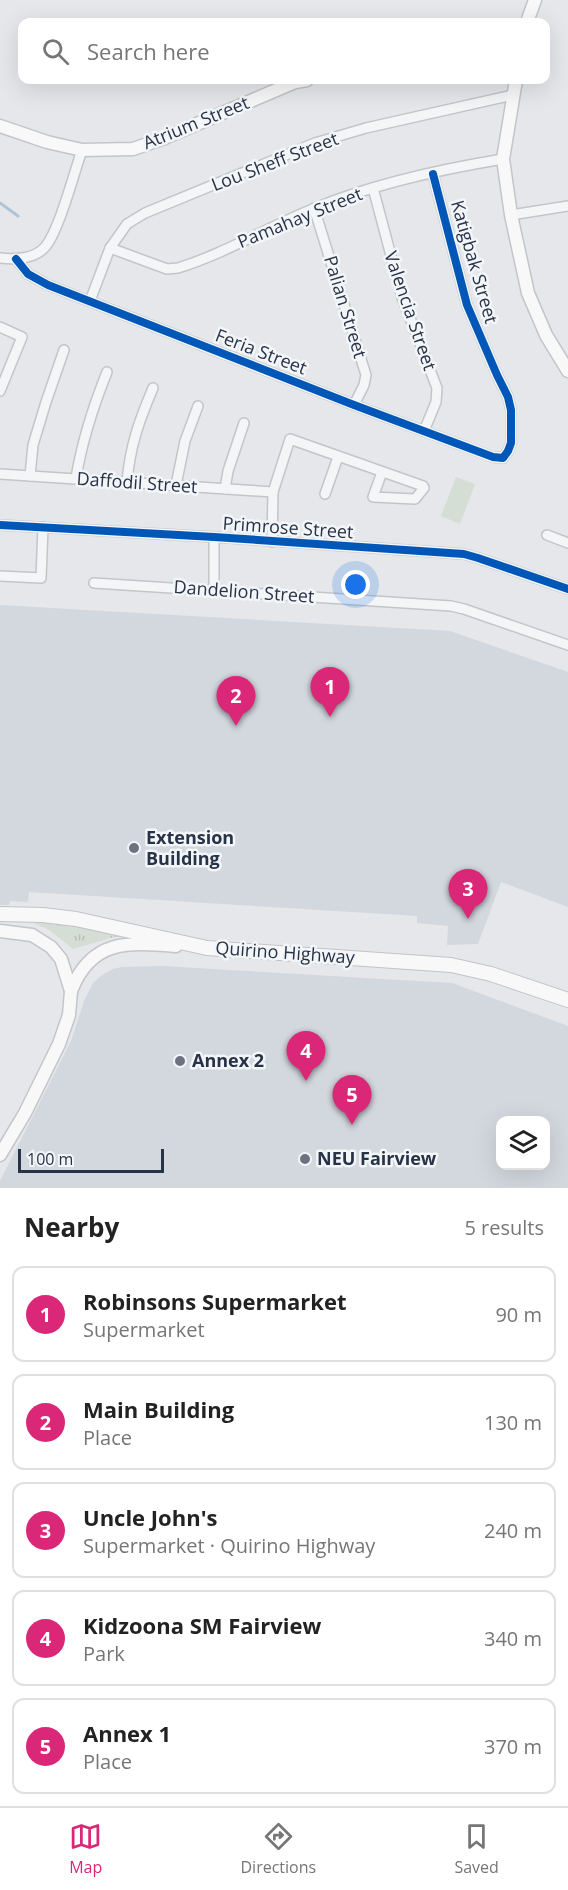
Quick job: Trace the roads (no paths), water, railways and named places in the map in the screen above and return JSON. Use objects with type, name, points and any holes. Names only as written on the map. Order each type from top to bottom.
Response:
[{"type":"main road","points":[[528,18],[535,0]]},
{"type":"main road","name":"Atrium Street","points":[[0,126],[46,142],[82,150],[133,149],[162,139],[290,84]]},
{"type":"main road","points":[[515,84],[499,160],[528,293],[546,335],[568,371]]},
{"type":"main road","name":"Quirino Highway","points":[[0,914],[76,919],[207,948],[451,964],[491,974],[568,1000]]},
{"type":"main road","points":[[0,931],[32,935],[51,947],[61,959],[71,991]]},
{"type":"main road","points":[[0,1155],[25,1113],[60,1044],[69,1015],[71,991],[88,961],[114,946],[141,944],[207,948]]},
{"type":"street","name":"Lou Sheff Street","points":[[90,301],[110,248],[127,224],[146,213],[315,143],[366,128],[513,96]]},
{"type":"street","points":[[0,258],[16,259],[44,248],[82,150]]},
{"type":"street","name":"Pamahay Street","points":[[110,248],[167,269],[178,268],[314,208],[373,188],[499,160]]},
{"type":"street","name":"Katigbak Street","points":[[434,174],[467,305],[508,397],[511,410],[511,443],[503,458]]},
{"type":"street","name":"Valencia Street","points":[[373,188],[402,297],[437,388],[436,402],[424,431]]},
{"type":"street","points":[[511,215],[568,206]]},
{"type":"street","name":"Palian Street","points":[[314,208],[366,375],[364,385],[354,405]]},
{"type":"street","name":"Feria Street","points":[[16,259],[28,274],[37,280],[354,405],[493,457],[503,458]]},
{"type":"street","points":[[0,327],[22,336],[0,391]]},
{"type":"street","points":[[30,476],[33,445],[45,402],[64,350]]},
{"type":"street","points":[[76,478],[84,437],[107,372]]},
{"type":"street","points":[[127,482],[129,455],[153,388]]},
{"type":"street","points":[[176,485],[185,441],[198,406]]},
{"type":"street","points":[[225,489],[228,471],[244,423]]},
{"type":"street","points":[[272,542],[273,492],[290,439],[423,486],[424,488],[415,499],[373,497],[381,472]]},
{"type":"street","points":[[325,494],[338,457]]},
{"type":"street","name":"Daffodil Street","points":[[0,474],[273,492]]},
{"type":"street","name":"Primrose Street","points":[[0,525],[464,554],[568,589]]},
{"type":"street","points":[[0,576],[41,578],[43,527]]},
{"type":"street","points":[[547,535],[568,543]]},
{"type":"street","points":[[214,537],[214,590]]},
{"type":"street","name":"Dandelion Street","points":[[94,583],[451,606],[568,645]]},
{"type":"waterway","points":[[0,203],[18,216]]},
{"type":"place","name":"Robinsons Supermarket","points":[[330,717]]},
{"type":"place","name":"Main Building","points":[[236,726]]},
{"type":"place","name":"Extension Building","points":[[134,848]]},
{"type":"place","name":"Uncle John's","points":[[468,919]]},
{"type":"place","name":"Annex 2","points":[[180,1061]]},
{"type":"place","name":"Kidzoona SM Fairview","points":[[306,1081]]},
{"type":"place","name":"Annex 1","points":[[352,1125]]},
{"type":"place","name":"NEU Fairview","points":[[305,1159]]}]
